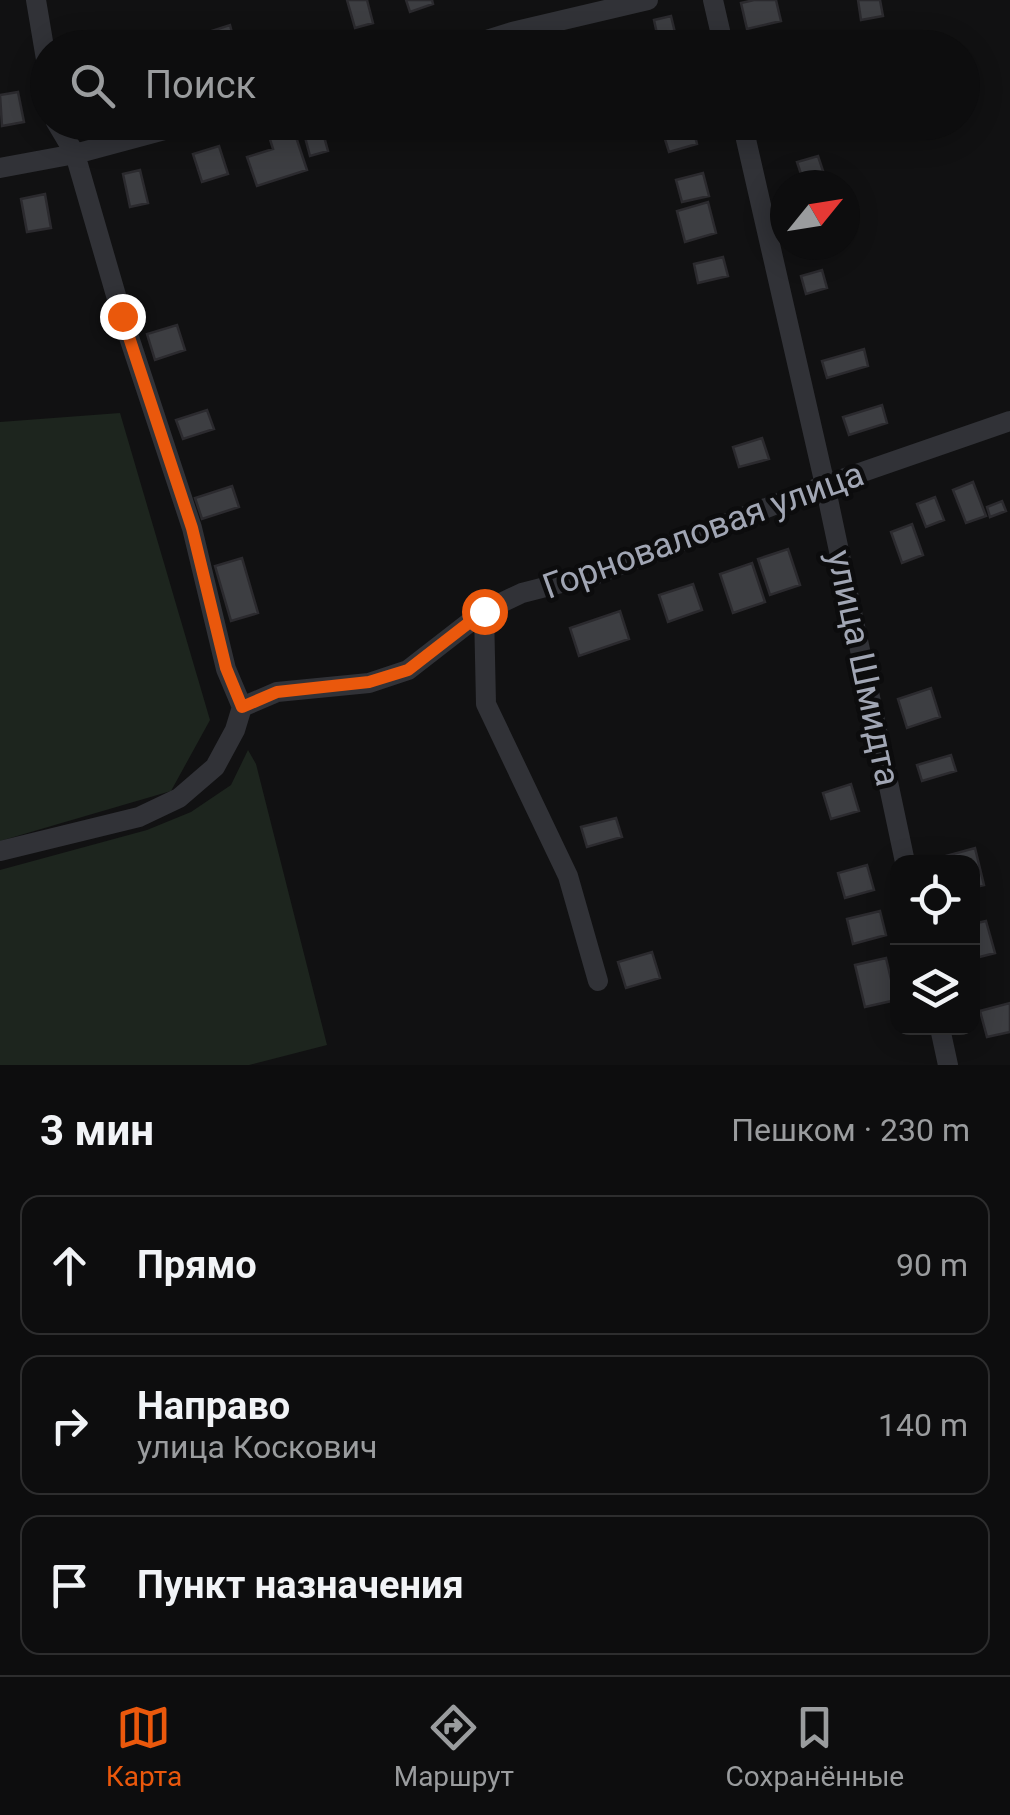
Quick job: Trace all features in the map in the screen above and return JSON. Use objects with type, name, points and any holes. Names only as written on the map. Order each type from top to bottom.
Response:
[{"type":"street","points":[[36,0],[41,30]]},
{"type":"street","points":[[520,30],[648,0]]},
{"type":"street","points":[[714,0],[720,30]]},
{"type":"street","points":[[0,851],[139,817],[179,798],[215,766],[235,730],[242,707],[226,668],[192,528],[74,154],[66,140]]},
{"type":"street","points":[[0,168],[126,140]]},
{"type":"street","name":"улица Шмидта","points":[[746,140],[904,855]]},
{"type":"street","name":"Горноваловая улица","points":[[242,707],[277,692],[369,682],[408,670],[484,611],[522,593],[600,574],[825,486],[1010,422]]},
{"type":"street","points":[[484,611],[486,704],[568,876],[598,981]]},
{"type":"street","points":[[942,1035],[948,1065]]},
{"type":"shaded area","points":[[120,413],[210,720],[171,791],[0,841],[0,422]]},
{"type":"shaded area","points":[[248,750],[256,764],[327,1045],[249,1065],[0,1065],[0,870],[147,830],[191,812],[231,785]]},
{"type":"building","points":[[347,0],[367,0],[373,23],[355,28]]},
{"type":"building","points":[[406,0],[432,0],[433,4],[410,12]]},
{"type":"building","points":[[776,0],[781,21],[747,29],[741,3]]},
{"type":"building","points":[[858,0],[880,0],[883,16],[861,20]]},
{"type":"building","points":[[671,16],[674,30],[656,30],[654,20]]},
{"type":"building","points":[[18,92],[24,122],[2,126],[0,95]]},
{"type":"building","points":[[270,140],[297,140],[307,170],[257,186],[247,157],[273,149]]},
{"type":"building","points":[[306,140],[325,140],[328,151],[310,156]]},
{"type":"building","points":[[665,140],[696,140],[697,144],[669,152]]},
{"type":"building","points":[[219,146],[228,174],[202,182],[193,154]]},
{"type":"building","points":[[818,156],[823,170],[800,170],[797,162]]},
{"type":"building","points":[[140,170],[148,203],[130,207],[123,174]]},
{"type":"building","points":[[703,173],[709,196],[682,202],[676,180]]},
{"type":"building","points":[[45,194],[51,228],[27,232],[21,199]]},
{"type":"building","points":[[708,202],[716,233],[685,242],[677,211]]},
{"type":"building","points":[[723,257],[728,276],[698,283],[694,264]]},
{"type":"building","points":[[822,270],[827,288],[806,294],[801,276]]},
{"type":"building","points":[[177,325],[185,350],[155,360],[147,334]]},
{"type":"building","points":[[864,349],[868,366],[827,378],[822,361]]},
{"type":"building","points":[[882,405],[887,423],[849,435],[843,417]]},
{"type":"building","points":[[207,410],[214,429],[183,439],[176,420]]},
{"type":"building","points":[[762,438],[769,459],[739,467],[733,447]]},
{"type":"building","points":[[973,482],[986,516],[966,523],[953,490]]},
{"type":"building","points":[[232,486],[239,507],[202,519],[195,498]]},
{"type":"building","points":[[935,497],[944,520],[926,527],[917,504]]},
{"type":"building","points":[[1002,501],[1006,511],[990,517],[987,507]]},
{"type":"building","points":[[912,524],[923,555],[902,563],[891,532]]},
{"type":"building","points":[[788,549],[800,585],[770,595],[758,559]]},
{"type":"building","points":[[242,558],[258,613],[231,621],[215,566]]},
{"type":"building","points":[[752,563],[765,602],[733,613],[720,574]]},
{"type":"building","points":[[693,584],[702,610],[668,622],[659,595]]},
{"type":"building","points":[[620,611],[629,639],[579,656],[570,628]]},
{"type":"building","points":[[931,688],[940,717],[907,728],[898,699]]},
{"type":"building","points":[[951,755],[956,771],[922,781],[917,765]]},
{"type":"building","points":[[851,784],[859,811],[831,819],[823,793]]},
{"type":"building","points":[[616,818],[622,837],[587,847],[581,827]]},
{"type":"building","points":[[975,848],[977,855],[949,855]]},
{"type":"building","points":[[867,865],[874,890],[845,898],[838,873]]},
{"type":"building","points":[[880,911],[886,935],[853,944],[847,919]]},
{"type":"building","points":[[986,921],[995,953],[980,957],[980,945],[980,922]]},
{"type":"building","points":[[652,952],[660,978],[626,988],[618,962]]},
{"type":"building","points":[[886,958],[890,1001],[865,1007],[855,965]]},
{"type":"building","points":[[1010,1003],[1010,1032],[987,1037],[980,1011]]},
{"type":"route","points":[[122,316],[192,528],[226,668],[242,707],[277,692],[369,682],[408,670],[484,611]]}]
